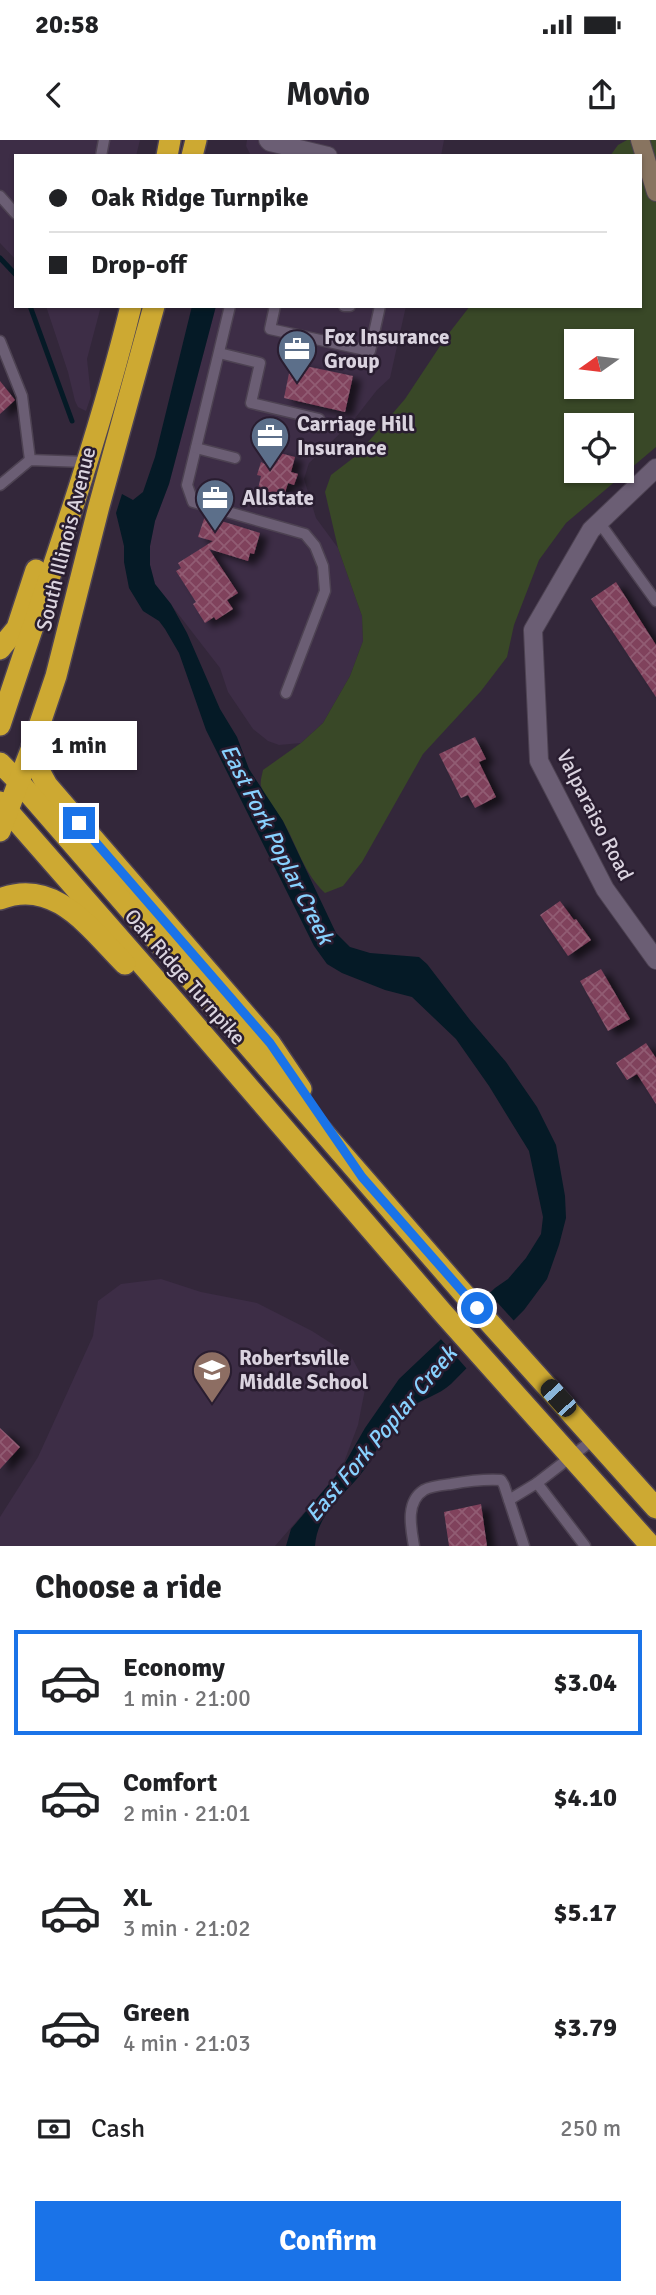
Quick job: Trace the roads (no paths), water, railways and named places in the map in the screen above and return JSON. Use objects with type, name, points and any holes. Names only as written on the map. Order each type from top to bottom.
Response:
[{"type":"highway","name":"South Illinois Avenue","points":[[0,725],[71,511],[116,365],[130,308]]},
{"type":"highway","name":"South Illinois Avenue","points":[[3,815],[19,782],[56,676],[153,308]]},
{"type":"highway","points":[[0,649],[17,628],[42,552],[71,511]]},
{"type":"highway","points":[[32,747],[36,765],[47,785],[270,1043],[362,1177]]},
{"type":"highway","name":"Oak Ridge Turnpike","points":[[0,763],[463,1293],[656,1508]]},
{"type":"highway","name":"Oak Ridge Turnpike","points":[[3,815],[176,1003],[442,1312],[651,1546]]},
{"type":"highway","points":[[0,900],[21,893],[40,895],[60,902],[129,968],[176,1003]]},
{"type":"street","points":[[640,140],[656,192]]},
{"type":"street","points":[[269,145],[317,154]]},
{"type":"street","name":"Valparaiso Road","points":[[656,468],[591,530],[533,630],[538,761],[605,888],[656,960]]},
{"type":"lane","points":[[0,196],[14,212]]},
{"type":"lane","points":[[230,308],[187,485],[193,502],[306,534],[315,546],[323,566],[326,591],[286,693]]},
{"type":"lane","points":[[275,308],[270,329],[370,351],[380,308]]},
{"type":"lane","points":[[0,341],[22,396],[30,460]]},
{"type":"lane","points":[[219,353],[260,363],[251,403],[319,419]]},
{"type":"lane","points":[[196,448],[234,458]]},
{"type":"lane","points":[[0,485],[30,460],[86,462]]},
{"type":"lane","points":[[599,522],[656,601]]},
{"type":"lane","points":[[509,1500],[537,1483],[594,1439]]},
{"type":"lane","points":[[414,1546],[411,1512],[415,1499],[425,1490],[461,1482],[501,1480],[524,1546]]},
{"type":"lane","points":[[537,1483],[585,1546]]},
{"type":"water","name":"East Fork Poplar Creek","points":[[192,308],[215,308],[169,484],[155,521],[150,546],[150,565],[155,584],[171,604],[187,633],[220,709],[237,737],[249,769],[283,821],[336,933],[350,947],[370,953],[419,957],[427,964],[506,1062],[537,1107],[556,1145],[565,1196],[566,1218],[547,1279],[524,1310],[451,1384],[402,1415],[360,1476],[325,1516],[318,1530],[315,1546],[286,1546],[291,1529],[341,1470],[365,1428],[399,1379],[495,1288],[508,1279],[526,1258],[541,1234],[543,1217],[529,1151],[456,1039],[412,997],[385,990],[342,973],[327,964],[314,946],[206,730],[179,653],[159,621],[143,611],[129,588],[124,546],[116,513],[122,494],[133,500],[143,492],[155,457]]},
{"type":"waterway","points":[[0,258],[14,273]]},
{"type":"waterway","points":[[31,308],[72,421]]},
{"type":"place","name":"Fox Insurance Group","points":[[297,383]]},
{"type":"place","name":"Carriage Hill Insurance","points":[[270,470]]},
{"type":"place","name":"Allstate","points":[[215,532]]},
{"type":"place","name":"Robertsville Middle School","points":[[212,1404]]}]
